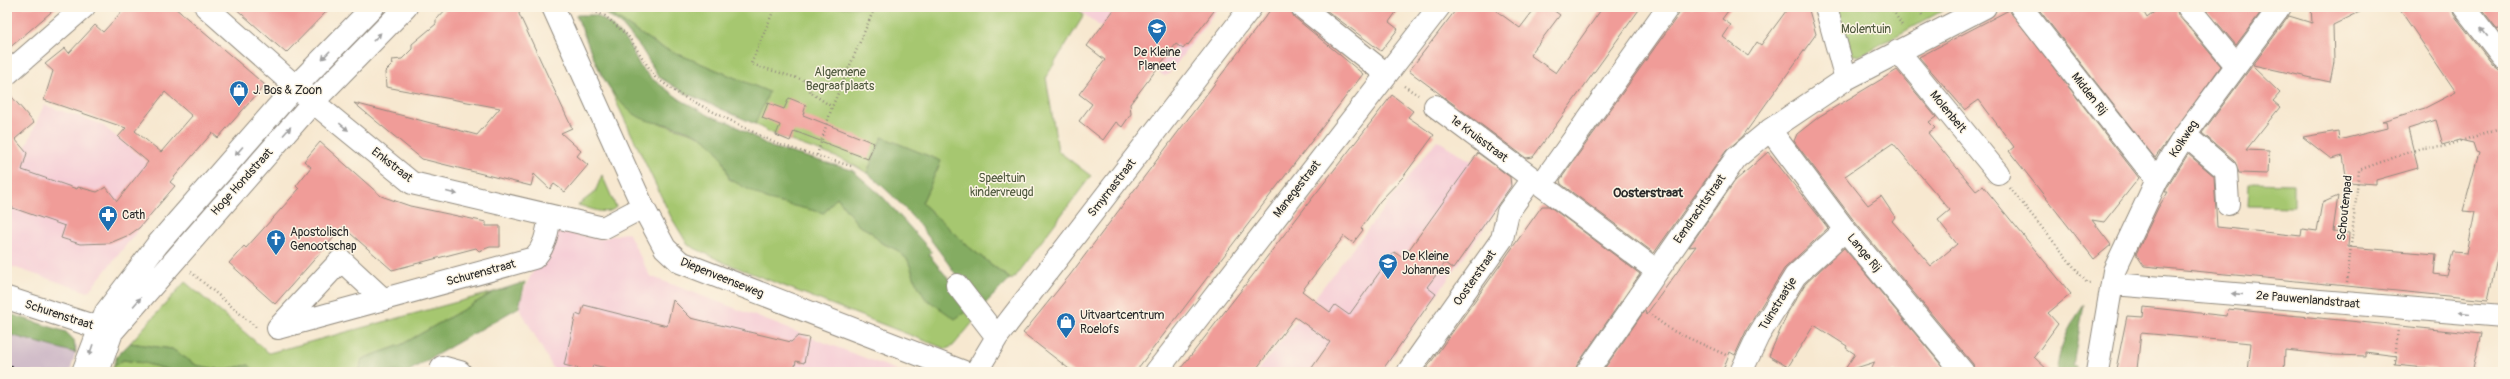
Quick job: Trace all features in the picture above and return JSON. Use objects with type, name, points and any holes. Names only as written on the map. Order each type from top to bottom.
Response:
[{"type":"street","points":[[7,74],[84,7]]},
{"type":"street","name":"Enkstraat","points":[[206,7],[313,102],[412,183],[603,228],[643,207]]},
{"type":"street","name":"Hoge Hondstraat","points":[[98,372],[111,304],[157,245],[296,86],[373,7]]},
{"type":"street","name":"Hoge Hondstraat","points":[[83,372],[105,330],[175,259],[313,102],[406,7]]},
{"type":"street","name":"Diepenveenseweg","points":[[553,7],[643,207],[665,248],[680,262],[964,372]]},
{"type":"street","name":"Smyrnastraat","points":[[976,372],[997,337],[1251,7]]},
{"type":"street","points":[[1302,7],[1386,74]]},
{"type":"street","name":"Manegestraat","points":[[1156,372],[1439,7]]},
{"type":"street","name":"Oosterstraat","points":[[1408,372],[1502,239],[1508,212],[1536,182],[1668,7]]},
{"type":"street","points":[[1826,7],[1846,78],[1985,7]]},
{"type":"street","name":"Midden Rij","points":[[2021,7],[2157,180]]},
{"type":"street","points":[[2188,7],[2236,65]]},
{"type":"street","name":"Kolkweg","points":[[2098,372],[2114,271],[2157,180],[2185,136],[2280,7]]},
{"type":"street","points":[[2464,7],[2503,57]]},
{"type":"street","name":"Molenbelt","points":[[1898,51],[1998,173]]},
{"type":"street","name":"Eendrachtstraat","points":[[1587,372],[1736,158],[1770,130],[1846,78]]},
{"type":"street","name":"1e Kruisstraat","points":[[1435,106],[1658,271]]},
{"type":"street","name":"Lange Rij","points":[[1770,130],[1846,230],[1963,372]]},
{"type":"street","points":[[2185,136],[2226,170],[2228,204]]},
{"type":"street","name":"Schurenstraat","points":[[278,328],[534,258],[540,252],[545,241],[550,216]]},
{"type":"street","name":"Tuinstraatje","points":[[1743,368],[1758,336],[1795,276],[1846,230]]},
{"type":"street","points":[[278,328],[341,260],[383,299]]},
{"type":"street","name":"2e Pauwenlandstraat","points":[[2113,284],[2503,316]]},
{"type":"street","points":[[957,285],[997,337]]},
{"type":"street","name":"Schurenstraat","points":[[7,298],[105,330]]},
{"type":"path","points":[[582,7],[605,16],[628,36],[655,77],[680,95],[777,144],[851,166]]},
{"type":"path","points":[[775,7],[751,64],[810,82],[810,92],[832,107]]},
{"type":"path","points":[[817,155],[832,107],[875,7]]},
{"type":"path","points":[[1918,7],[1924,18]]},
{"type":"path","points":[[1386,74],[1435,106]]},
{"type":"path","name":"Schoutenpad","points":[[2345,303],[2359,170],[2421,148],[2444,148],[2503,127]]},
{"type":"path","points":[[1998,173],[2087,282],[2113,284]]},
{"type":"path","points":[[175,259],[262,332],[278,328]]},
{"type":"path","points":[[1635,302],[1671,330],[1743,368]]},
{"type":"path","points":[[2394,372],[2400,308]]},
{"type":"shaded area","name":"De Kleine Planeet","points":[[1075,7],[1219,7],[1168,75],[1164,76]]},
{"type":"shaded area","points":[[44,105],[101,124],[175,185],[88,292],[7,265],[7,142],[21,158]]},
{"type":"shaded area","name":"De Kleine Johannes","points":[[1437,140],[1471,161],[1475,156],[1511,181],[1512,189],[1382,372],[1257,372]]},
{"type":"shaded area","points":[[563,231],[600,239],[628,232],[650,276],[902,372],[555,372],[519,307],[526,285],[553,233]]},
{"type":"shaded area","points":[[7,313],[70,335],[77,347],[70,372],[7,372]]},
{"type":"green space","points":[[595,7],[600,7],[659,46],[769,92],[755,124],[683,92],[659,77],[641,48],[622,25]]},
{"type":"green space","points":[[600,7],[1075,7],[1084,15],[1046,77],[1058,151],[1091,176],[1012,280],[970,248],[922,203],[941,161],[882,137],[867,173],[854,165],[826,153],[782,138],[755,124],[769,92],[659,46]]},
{"type":"green space","name":"Molentuin","points":[[1837,7],[1940,7],[1942,11],[1859,56],[1850,54]]},
{"type":"green space","points":[[576,15],[596,15],[610,24],[628,43],[640,66],[651,78],[681,100],[710,116],[731,123],[771,147],[852,170],[882,196],[932,252],[929,255],[967,301],[968,310],[955,319],[925,298],[916,282],[908,260],[897,250],[880,242],[871,232],[858,225],[837,197],[824,213],[768,200],[729,179],[725,166],[714,147],[699,135],[678,127],[652,122],[639,117],[627,108],[616,97],[600,71]]},
{"type":"green space","points":[[611,91],[628,106],[648,118],[697,135],[713,145],[725,164],[729,179],[824,213],[837,197],[858,225],[871,232],[880,242],[897,250],[908,260],[916,282],[925,298],[939,307],[968,310],[974,321],[953,346],[946,349],[725,263],[688,245],[671,217]]},
{"type":"green space","points":[[882,137],[941,161],[922,203],[970,248],[1010,279],[980,309],[929,237],[915,220],[867,173]]},
{"type":"green space","points":[[602,175],[616,207],[612,210],[603,212],[578,205],[595,192]]},
{"type":"green space","points":[[2249,183],[2294,184],[2294,207],[2248,206]]},
{"type":"green space","points":[[185,282],[269,353],[494,292],[401,345],[362,359],[360,369],[355,372],[307,372],[305,370],[298,372],[256,372],[249,365],[221,370],[196,365],[172,349],[130,343]]},
{"type":"green space","points":[[525,282],[519,307],[407,372],[355,372],[360,369],[362,359],[401,345],[494,292]]},
{"type":"green space","points":[[2084,305],[2073,365],[2077,366],[2077,372],[2056,372],[2060,353],[2066,337],[2073,322]]},
{"type":"green space","points":[[7,313],[66,332],[74,340],[76,353],[7,334]]},
{"type":"green space","points":[[130,343],[172,349],[196,365],[221,370],[249,365],[256,372],[176,372],[144,363],[123,360],[113,367],[117,356]]},
{"type":"green space","points":[[123,360],[144,363],[176,372],[111,372],[113,367]]},
{"type":"building","points":[[7,7],[57,7],[7,50]]},
{"type":"building","points":[[126,7],[174,7],[265,85],[218,138],[212,133],[170,182],[175,186],[139,228],[129,235],[110,243],[80,244],[61,238],[65,226],[7,206],[7,91],[34,123],[15,139],[27,153],[22,170],[77,189],[78,187],[97,192],[106,187],[117,201],[148,162],[118,137],[126,128],[44,100],[53,71],[45,64],[65,48],[69,53],[95,25],[103,32]],"holes":[[[165,92],[192,116],[161,152],[135,131]]]},
{"type":"building","points":[[234,7],[331,7],[286,53]]},
{"type":"building","points":[[448,7],[521,7],[519,14],[572,128],[561,133],[581,151],[577,156],[588,165],[565,192],[554,184],[550,189],[534,174],[531,186],[422,159],[354,103],[477,135],[500,108],[386,87],[385,72],[393,64],[392,60],[402,59],[412,49],[412,44],[436,24],[436,20]]},
{"type":"building","points":[[1116,7],[1217,7],[1188,45],[1187,44],[1183,49],[1176,44],[1130,104],[1131,114],[1122,127],[1116,122],[1103,140],[1079,121],[1092,104],[1079,94],[1105,60],[1087,46]]},
{"type":"building","points":[[1290,7],[1294,17],[1363,74],[1135,372],[1073,372],[1023,333],[1070,275],[1271,9]]},
{"type":"building","points":[[1322,7],[1400,7],[1389,22],[1398,29],[1381,51]]},
{"type":"building","points":[[1458,7],[1491,7],[1520,28],[1536,7],[1549,7],[1560,15],[1530,55],[1556,73],[1603,7],[1641,7],[1533,157],[1526,158],[1409,71]]},
{"type":"building","points":[[1684,7],[1731,7],[1722,19],[1731,25],[1723,37],[1748,56],[1757,42],[1761,45],[1789,7],[1808,7],[1816,34],[1743,136],[1726,151],[1654,253],[1561,184],[1560,180]]},
{"type":"building","points":[[2037,7],[2141,7],[2147,18],[2160,7],[2176,7],[2178,15],[2221,66],[2155,158]]},
{"type":"building","points":[[2204,7],[2261,7],[2264,8],[2236,45]]},
{"type":"building","points":[[2311,7],[2370,7],[2333,25],[2334,62],[2330,82],[2253,65],[2289,16],[2312,23]]},
{"type":"building","points":[[2398,7],[2452,7],[2454,15],[2493,65],[2503,73],[2503,232],[2488,300],[2144,266],[2136,254],[2158,208],[2168,192],[2165,192],[2168,186],[2188,154],[2214,176],[2217,227],[2301,236],[2302,229],[2317,231],[2322,203],[2338,196],[2333,231],[2349,233],[2348,247],[2436,254],[2434,274],[2447,276],[2453,252],[2467,253],[2475,212],[2463,211],[2479,153],[2476,152],[2473,143],[2460,140],[2443,145],[2436,120],[2408,129],[2418,168],[2376,180],[2376,184],[2347,182],[2343,156],[2331,159],[2303,137],[2338,131],[2339,140],[2387,128],[2386,121],[2382,121],[2425,108],[2456,92]]},
{"type":"building","points":[[2480,7],[2503,7],[2503,23],[2498,30]]},
{"type":"building","points":[[2009,10],[2139,178],[2104,222],[2092,220],[2111,245],[2094,259],[2009,151],[2014,147],[1979,100],[1965,110],[1919,57]]},
{"type":"building","points":[[2252,66],[2280,93],[2273,101],[2280,107],[2246,150],[2269,151],[2268,174],[2239,173],[2234,160],[2202,133]]},
{"type":"building","points":[[1897,70],[1936,117],[1929,122],[1935,128],[1928,133],[1976,191],[1983,186],[2071,294],[2048,313],[2058,324],[2034,357],[2050,372],[1975,372],[1973,364],[1855,222],[1794,141],[1797,134],[1820,116]],"holes":[[[1893,143],[1950,210],[1938,220],[1957,244],[1931,266],[1892,221],[1895,217],[1881,196],[1868,205],[1845,176]]]},
{"type":"building","points":[[1392,95],[1413,111],[1408,117],[1434,135],[1403,177],[1380,201],[1361,228],[1363,230],[1353,243],[1344,236],[1302,291],[1330,312],[1335,305],[1349,315],[1394,252],[1403,258],[1478,153],[1510,177],[1511,186],[1453,269],[1445,263],[1427,287],[1436,294],[1381,372],[1309,372],[1330,342],[1295,317],[1254,372],[1178,372]]},
{"type":"building","points":[[789,98],[806,105],[803,115],[874,143],[868,159],[794,131],[790,141],[776,135],[780,125],[762,118],[768,103],[784,109]]},
{"type":"building","points":[[320,142],[381,196],[410,206],[486,222],[486,226],[500,226],[500,247],[490,247],[479,251],[476,248],[392,270],[343,227],[275,304],[229,263],[244,246],[246,248],[299,189],[296,186],[311,167],[304,161]]},
{"type":"building","points":[[1768,152],[1828,228],[1784,269],[1747,329],[1735,355],[1730,352],[1722,372],[1602,372],[1645,310],[1646,315],[1696,246],[1689,247],[1735,181]]},
{"type":"building","points":[[1542,206],[1549,206],[1640,274],[1577,365],[1575,372],[1424,372]]},
{"type":"building","points":[[1844,248],[1947,372],[1870,372],[1875,362],[1843,372],[1855,354],[1846,348],[1847,346],[1814,325],[1788,367],[1769,356],[1788,312],[1805,284]]},
{"type":"building","points":[[673,300],[691,318],[791,342],[798,336],[809,338],[804,363],[796,361],[794,372],[624,372],[593,365],[591,372],[564,365],[576,314],[581,316],[584,305],[667,326]]},
{"type":"building","points":[[2144,307],[2227,316],[2228,309],[2481,334],[2472,372],[2435,372],[2436,369],[2395,365],[2397,356],[2365,352],[2365,356],[2335,355],[2285,350],[2284,372],[2248,372],[2251,343],[2141,333],[2137,369],[2116,369],[2127,316],[2143,317]]},
{"type":"railway","points":[[7,366],[25,372]]},
{"type":"place","name":"De Kleine Planeet","points":[[1157,45]]},
{"type":"place","name":"J. Bos & Zoon","points":[[239,107]]},
{"type":"place","name":"Cath","points":[[108,232]]},
{"type":"place","name":"Apostolisch Genootschap","points":[[276,256]]},
{"type":"place","name":"De Kleine Johannes","points":[[1388,280]]},
{"type":"place","name":"Uitvaartcentrum Roelofs","points":[[1066,339]]},
{"type":"district","name":"Oosterstraat","points":[[1648,193]]},
{"type":"park label","name":"Algemene Begraafplaats","points":[[840,79]]},
{"type":"park label","name":"Speeltuin kindervreugd","points":[[1002,185]]}]
